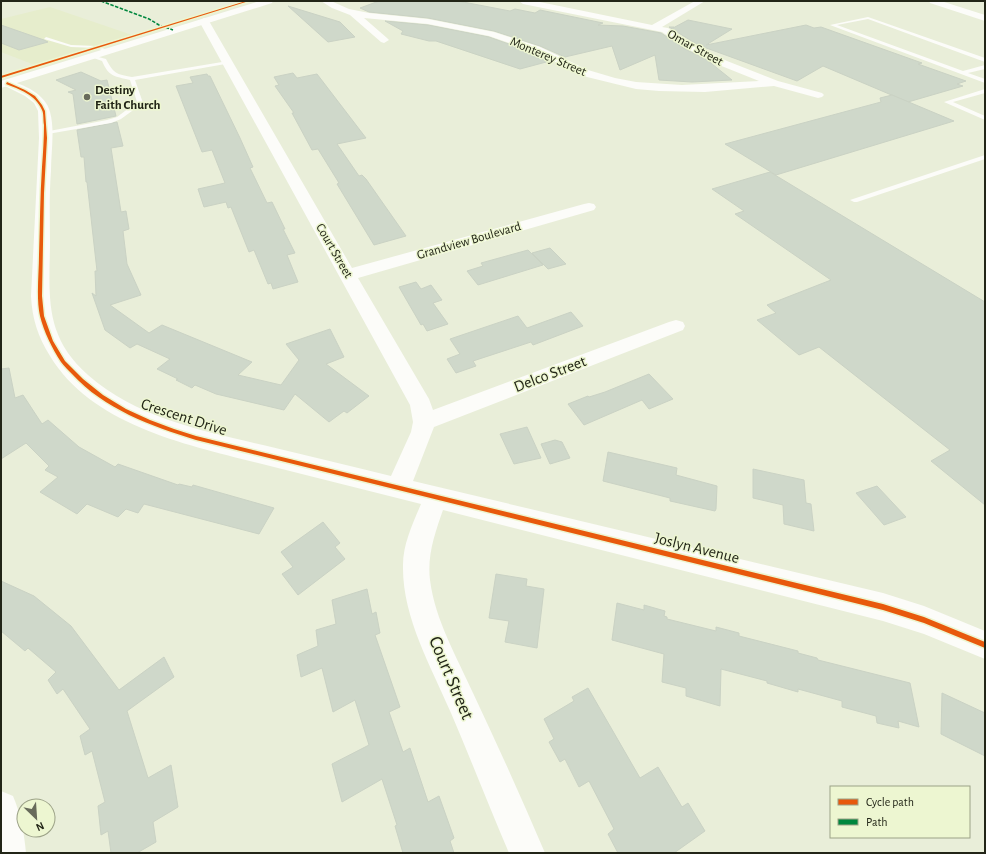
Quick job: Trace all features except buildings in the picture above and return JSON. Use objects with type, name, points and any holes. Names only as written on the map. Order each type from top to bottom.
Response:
[{"type":"street","points":[[4,84],[269,1]]},
{"type":"street","name":"Monterey Street","points":[[325,1],[337,8],[353,13],[377,17],[439,23],[491,34],[529,46],[587,74],[624,83],[654,87],[694,89],[774,83]]},
{"type":"street","name":"Omar Street","points":[[523,1],[666,31],[689,46],[717,61],[774,83],[818,95]]},
{"type":"street","points":[[653,28],[701,1]]},
{"type":"street","points":[[933,1],[985,18]]},
{"type":"street","points":[[353,13],[384,40]]},
{"type":"street","name":"Court Street","points":[[204,21],[418,400],[424,414],[424,422]]},
{"type":"street","name":"Crescent Drive","points":[[4,84],[29,93],[41,104],[45,116],[41,306],[45,327],[53,345],[74,374],[95,392],[118,407],[148,422],[171,430],[398,487]]},
{"type":"street","name":"Grandview Boulevard","points":[[348,276],[589,207]]},
{"type":"street","name":"Delco Street","points":[[424,422],[676,326]]},
{"type":"street","points":[[398,487],[422,432],[424,422]]},
{"type":"street","name":"Joslyn Avenue","points":[[398,487],[884,607],[931,622],[985,645]]},
{"type":"street","name":"Court Street","points":[[436,497],[421,538],[418,551],[417,576],[421,601],[435,642],[527,853]]},
{"type":"street","points":[[1,808],[6,830],[8,853]]},
{"type":"lane","points":[[985,60],[868,18],[832,25],[985,81]]},
{"type":"lane","points":[[46,38],[71,46],[97,47],[108,51]]},
{"type":"lane","points":[[93,56],[104,60],[109,71],[115,75],[132,79],[228,63]]},
{"type":"lane","points":[[962,73],[985,67]]},
{"type":"lane","points":[[44,134],[108,122],[119,118],[140,103],[132,79]]},
{"type":"lane","points":[[985,91],[947,102],[985,118]]},
{"type":"lane","points":[[854,200],[985,157]]},
{"type":"shaded area","points":[[50,7],[138,37],[40,67],[1,52],[1,19]]},
{"type":"marked path","points":[[101,1],[149,19],[159,25],[173,30]]},
{"type":"cycle path","points":[[1,77],[248,1]]},
{"type":"cycle path","points":[[7,83],[29,93],[38,101],[44,111],[45,138],[40,296],[42,316],[50,341],[64,362],[81,381],[101,396],[124,410],[148,421],[196,438],[883,607],[924,620],[985,645]]},
{"type":"place","name":"Destiny Faith Church","points":[[87,97]]}]
